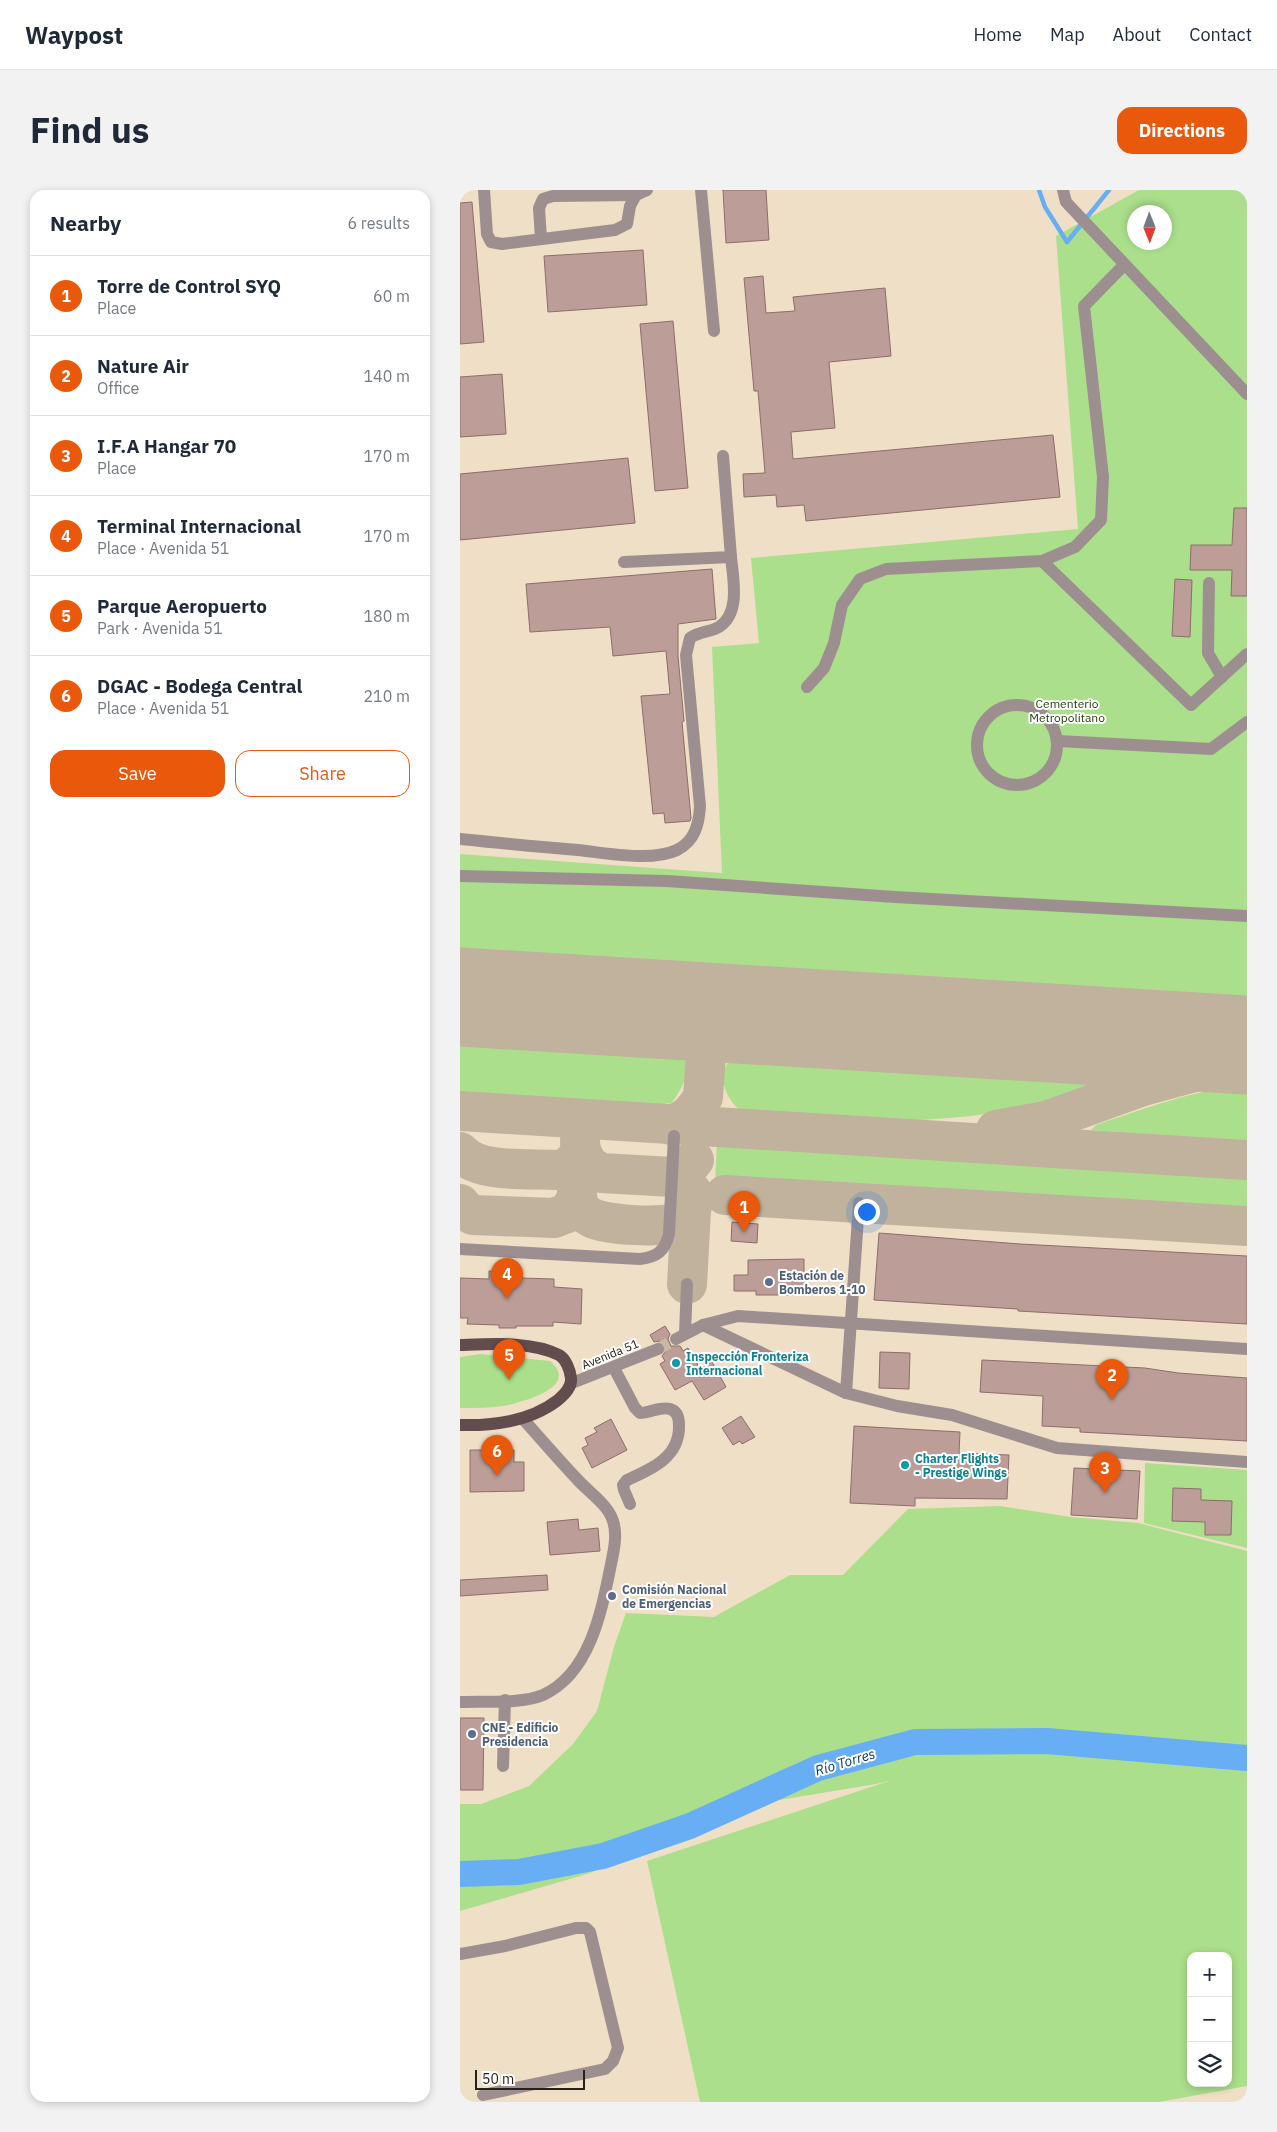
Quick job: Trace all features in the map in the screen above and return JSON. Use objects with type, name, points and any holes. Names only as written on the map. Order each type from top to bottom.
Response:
[{"type":"main road","name":"Avenida 51","points":[[460,1345],[504,1344],[546,1349],[561,1356],[570,1370],[572,1383],[564,1395],[546,1410],[523,1419],[498,1423],[460,1424]]},
{"type":"street","points":[[484,190],[487,234],[492,242],[502,244],[615,230],[627,224],[630,206],[639,192]]},
{"type":"street","points":[[701,190],[714,331]]},
{"type":"street","points":[[541,239],[539,208],[543,199],[553,196],[639,192]]},
{"type":"street","points":[[1065,196],[1124,265],[1247,394]]},
{"type":"street","points":[[807,686],[824,668],[834,643],[842,605],[860,579],[886,569],[1042,561],[1075,547],[1101,520],[1103,477],[1084,306],[1124,265]]},
{"type":"street","points":[[460,839],[638,855],[671,853],[686,845],[697,829],[700,821],[700,806],[686,655],[690,638],[696,634],[719,627],[732,609],[734,598],[723,456]]},
{"type":"street","points":[[624,562],[731,557]]},
{"type":"street","points":[[1042,561],[1190,705],[1247,654]]},
{"type":"street","points":[[1209,583],[1208,653],[1222,677]]},
{"type":"street","points":[[1018,704],[1032,707],[1045,715],[1054,727],[1058,741],[1056,756],[1049,770],[1038,779],[1024,784],[1009,784],[995,779],[984,768],[978,755],[976,740],[981,726],[990,714],[1003,706],[1018,704]]},
{"type":"street","points":[[1058,741],[1211,749],[1247,722]]},
{"type":"street","points":[[460,876],[667,881],[895,897],[1247,916]]},
{"type":"street","points":[[460,1249],[640,1259],[652,1258],[667,1244],[669,1234],[674,1136]]},
{"type":"street","points":[[846,1393],[859,1203]]},
{"type":"street","points":[[687,1284],[681,1336],[703,1325],[738,1316],[1247,1349]]},
{"type":"street","points":[[703,1325],[846,1393],[897,1406],[952,1414],[1057,1448],[1247,1462]]},
{"type":"street","name":"Avenida 51","points":[[572,1383],[658,1349]]},
{"type":"street","points":[[614,1368],[635,1408],[640,1413],[669,1408],[678,1417],[679,1426],[676,1442],[664,1460],[627,1480],[624,1485],[624,1490],[630,1504]]},
{"type":"street","points":[[460,1702],[505,1700],[542,1695],[558,1686],[576,1666],[594,1634],[603,1606],[615,1536],[613,1522],[609,1513],[523,1419]]},
{"type":"street","points":[[503,1766],[505,1700]]},
{"type":"street","points":[[460,1954],[505,1946],[576,1928],[586,1928],[590,1932],[618,2048],[613,2061],[606,2069],[483,2095]]},
{"type":"green space","name":"Cementerio Metropolitano","points":[[1139,190],[1247,190],[1247,913],[460,873],[460,854],[722,873],[712,647],[759,643],[751,558],[1078,529],[1056,236]]},
{"type":"green space","points":[[460,880],[666,885],[1247,920],[1247,1015],[460,966]]},
{"type":"green space","points":[[460,1029],[662,1042],[677,1049],[683,1055],[687,1069],[686,1076],[671,1103],[654,1105],[460,1094]]},
{"type":"green space","points":[[764,1050],[1123,1072],[1102,1083],[1022,1107],[944,1119],[866,1120],[744,1113],[731,1101],[727,1093],[723,1077],[725,1069],[729,1061],[740,1053]]},
{"type":"green space","points":[[1247,1085],[1247,1142],[1091,1130],[1096,1125],[1170,1100],[1227,1087]]},
{"type":"green space","points":[[717,1142],[1247,1177],[1247,1214],[715,1184]]},
{"type":"green space","points":[[480,1354],[550,1361],[558,1370],[558,1378],[554,1386],[545,1392],[523,1401],[498,1407],[460,1408],[460,1357]]},
{"type":"green space","points":[[1145,1463],[1247,1470],[1247,1548],[1144,1523]]},
{"type":"green space","points":[[1000,1506],[1071,1517],[1138,1523],[1247,1551],[1247,2086],[1159,2102],[700,2102],[647,1861],[892,1780],[773,1801],[587,1874],[460,1911],[460,1804],[481,1804],[529,1786],[573,1744],[597,1711],[614,1647],[626,1613],[714,1617],[790,1575],[843,1575],[908,1509]]},
{"type":"building","points":[[723,190],[766,190],[769,240],[726,243]]},
{"type":"building","points":[[472,202],[484,342],[460,344],[460,203]]},
{"type":"building","points":[[643,250],[647,305],[548,312],[544,256]]},
{"type":"building","points":[[763,276],[766,313],[795,311],[793,297],[885,288],[891,356],[829,362],[835,428],[791,432],[793,459],[1053,435],[1060,497],[806,521],[804,505],[777,507],[776,495],[744,497],[743,474],[765,473],[758,391],[754,391],[744,278]]},
{"type":"building","points":[[673,321],[688,488],[655,491],[640,324]]},
{"type":"building","points":[[502,374],[506,434],[460,437],[460,377]]},
{"type":"building","points":[[628,458],[635,523],[460,540],[460,474]]},
{"type":"building","points":[[1234,508],[1247,508],[1247,596],[1231,596],[1232,570],[1190,570],[1191,545],[1232,545]]},
{"type":"building","points":[[712,569],[716,619],[678,624],[678,656],[684,721],[682,722],[691,818],[690,821],[665,823],[664,813],[653,814],[641,696],[670,694],[666,651],[613,656],[610,627],[530,632],[526,584]]},
{"type":"building","points":[[1175,579],[1192,580],[1190,637],[1172,636]]},
{"type":"building","points":[[732,1222],[758,1224],[757,1243],[731,1241]]},
{"type":"building","points":[[879,1233],[1020,1244],[1247,1256],[1247,1324],[1018,1311],[1018,1309],[874,1300]]},
{"type":"building","name":"Estación de Bomberos 1-10","points":[[804,1259],[804,1288],[799,1288],[799,1295],[756,1295],[756,1291],[734,1291],[734,1275],[748,1275],[748,1260]]},
{"type":"building","points":[[489,1271],[522,1272],[522,1278],[554,1279],[554,1287],[582,1289],[581,1324],[553,1322],[553,1326],[499,1328],[499,1325],[467,1324],[468,1318],[460,1318],[460,1278],[489,1279]]},
{"type":"building","name":"Inspección Fronteriza Internacional","points":[[665,1326],[670,1334],[668,1339],[671,1346],[680,1346],[683,1351],[688,1348],[700,1369],[712,1362],[726,1387],[704,1400],[692,1381],[675,1390],[660,1364],[665,1361],[662,1356],[666,1351],[665,1346],[660,1341],[654,1342],[650,1335]]},
{"type":"building","points":[[880,1352],[910,1353],[909,1389],[879,1388]]},
{"type":"building","points":[[982,1360],[1145,1368],[1178,1373],[1247,1378],[1247,1441],[1080,1432],[1080,1428],[1042,1426],[1043,1396],[980,1392]]},
{"type":"building","points":[[741,1416],[755,1437],[742,1444],[740,1441],[733,1445],[722,1428]]},
{"type":"building","points":[[611,1419],[627,1450],[592,1468],[582,1448],[588,1445],[585,1438],[597,1432],[594,1428]]},
{"type":"building","name":"Charter Flights - Prestige Wings","points":[[854,1426],[960,1432],[959,1453],[1009,1455],[1007,1499],[915,1498],[915,1506],[850,1503]]},
{"type":"building","points":[[470,1450],[514,1450],[514,1462],[524,1462],[524,1491],[470,1492]]},
{"type":"building","points":[[1074,1468],[1140,1471],[1137,1519],[1071,1515]]},
{"type":"building","points":[[1173,1488],[1201,1489],[1201,1500],[1232,1501],[1231,1535],[1205,1535],[1205,1522],[1172,1521]]},
{"type":"building","points":[[578,1519],[579,1530],[598,1528],[600,1551],[550,1555],[547,1522]]},
{"type":"building","points":[[547,1575],[548,1590],[460,1596],[460,1580]]},
{"type":"building","points":[[460,1718],[484,1718],[483,1790],[460,1790]]},
{"type":"waterway","points":[[1039,190],[1045,207],[1067,242],[1109,190]]},
{"type":"waterway","name":"Río Torres","points":[[460,1874],[519,1872],[603,1856],[690,1826],[818,1768],[915,1742],[1047,1741],[1247,1758]]},
{"type":"taxiway","points":[[678,1010],[697,1023],[707,1040]]},
{"type":"taxiway","points":[[671,1125],[690,1114],[703,1097],[707,1040],[717,1026],[736,1014]]},
{"type":"taxiway","points":[[1139,1039],[1145,1045],[1154,1061],[1152,1073],[1143,1086]]},
{"type":"taxiway","points":[[996,1130],[1046,1121],[1143,1086],[1213,1067],[1247,1062]]},
{"type":"taxiway","points":[[460,1111],[1247,1160]]},
{"type":"taxiway","points":[[580,1140],[577,1199],[581,1209],[590,1217],[610,1223],[662,1225],[682,1220],[692,1206]]},
{"type":"taxiway","points":[[460,1152],[468,1159],[492,1167],[557,1170],[571,1164],[581,1151],[588,1165],[601,1173],[673,1177],[682,1174],[694,1160]]},
{"type":"taxiway","points":[[687,1284],[692,1192]]},
{"type":"taxiway","points":[[725,1195],[1247,1226]]},
{"type":"taxiway","points":[[460,1204],[467,1212],[473,1215],[554,1218],[567,1213],[577,1199]]},
{"type":"runway","points":[[460,997],[1247,1045]]},
{"type":"tunnel","points":[[658,1349],[676,1339]]},
{"type":"place","name":"Torre de Control SYQ","points":[[744,1232]]},
{"type":"place","name":"Estación de Bomberos 1-10","points":[[769,1282]]},
{"type":"place","name":"Terminal Internacional","points":[[507,1299]]},
{"type":"place","name":"Inspección Fronteriza Internacional","points":[[676,1363]]},
{"type":"place","name":"Parque Aeropuerto","points":[[509,1380]]},
{"type":"place","name":"Nature Air","points":[[1112,1400]]},
{"type":"place","name":"Charter Flights - Prestige Wings","points":[[905,1465]]},
{"type":"place","name":"DGAC - Bodega Central","points":[[497,1476]]},
{"type":"place","name":"I.F.A Hangar 70","points":[[1105,1493]]},
{"type":"place","name":"Comisión Nacional de Emergencias","points":[[612,1596]]},
{"type":"place","name":"CNE - Edificio Presidencia","points":[[472,1734]]}]
